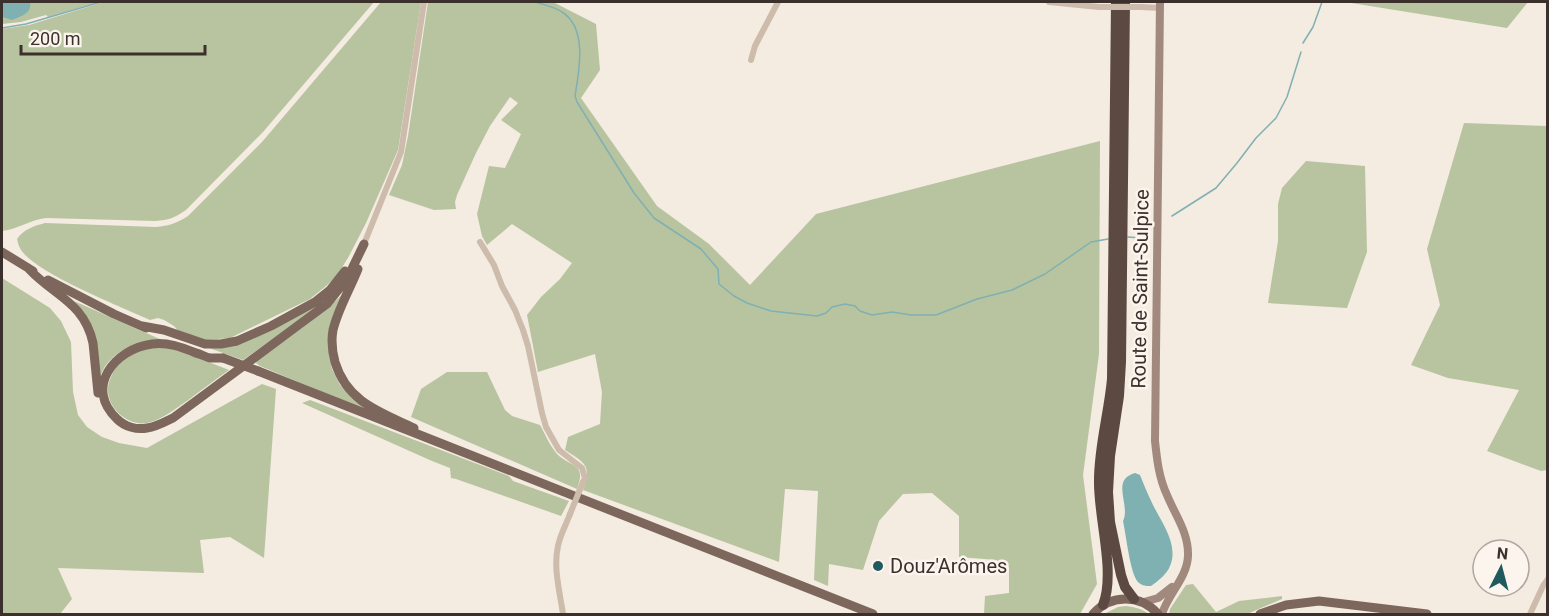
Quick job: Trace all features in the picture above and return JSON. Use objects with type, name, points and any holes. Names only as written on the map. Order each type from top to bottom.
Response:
[{"type":"highway","points":[[1116,2],[1121,379],[1110,456],[1108,492],[1110,522],[1121,575],[1125,586],[1139,601]]},
{"type":"highway","points":[[1103,605],[1107,575],[1099,508],[1099,478],[1100,454],[1112,379],[1125,2]]},
{"type":"main road","points":[[142,326],[164,330],[205,344],[237,341],[305,308],[323,296],[340,279],[364,244]]},
{"type":"main road","points":[[224,358],[209,357],[172,344],[158,343],[137,347],[113,363],[104,378],[103,391],[106,405],[116,418],[127,426],[143,429],[154,427],[173,418],[327,304],[347,279],[364,244]]},
{"type":"main road","points":[[364,244],[358,269],[333,330],[333,351],[340,376],[349,390],[364,404],[451,443],[465,452]]},
{"type":"main road","points":[[2,252],[86,300],[142,326],[873,615]]},
{"type":"main road","points":[[29,269],[40,281],[72,304],[83,319],[93,343],[100,400],[105,413],[112,422],[129,431],[142,434],[160,430],[173,418]]},
{"type":"main road","points":[[1093,615],[1103,605],[1118,599],[1139,601],[1160,615]]},
{"type":"main road","points":[[1260,615],[1286,605],[1319,601],[1427,615]]},
{"type":"street","points":[[364,244],[401,152],[424,2]]},
{"type":"street","points":[[751,60],[755,46],[778,2]]},
{"type":"street","points":[[1049,2],[1099,7],[1160,5]]},
{"type":"street","name":"Route de Saint-Sulpice","points":[[1160,5],[1155,441],[1160,477],[1188,544],[1185,570],[1160,615]]},
{"type":"street","points":[[480,242],[494,266],[501,286],[523,330],[546,427],[559,450],[582,468],[585,478],[560,538],[557,551],[557,576],[563,615]]},
{"type":"street","points":[[1139,601],[1158,598],[1178,581],[1185,570]]},
{"type":"street","points":[[1530,615],[1548,579]]},
{"type":"green space","points":[[2,2],[99,2],[48,17],[46,15],[21,22],[2,24]]},
{"type":"green space","points":[[104,2],[374,2],[263,132],[182,213],[155,221],[46,218],[2,231],[2,29],[29,25]]},
{"type":"green space","points":[[381,2],[421,2],[398,150],[349,256],[337,276],[310,299],[230,338],[205,340],[181,334],[164,320],[158,318],[150,320],[79,288],[41,268],[20,248],[17,239],[23,233],[45,223],[156,227],[173,224],[188,216],[262,142]]},
{"type":"green space","points":[[428,2],[553,2],[596,24],[600,70],[581,98],[657,206],[709,244],[750,285],[816,214],[1100,141],[1099,354],[1083,475],[1097,584],[1080,614],[984,614],[985,596],[1009,593],[1009,567],[999,564],[997,560],[959,557],[959,516],[932,493],[903,494],[879,521],[863,570],[829,564],[828,586],[814,580],[818,491],[785,489],[779,562],[583,490],[587,470],[578,458],[565,450],[568,437],[600,424],[602,392],[595,354],[538,372],[527,315],[572,263],[512,224],[487,245],[482,236],[477,214],[489,166],[505,168],[521,134],[501,120],[518,103],[510,97],[490,126],[457,195],[456,209],[434,210],[389,195],[402,165],[408,136]]},
{"type":"green space","points":[[1345,2],[1528,2],[1507,28]]},
{"type":"green space","points":[[1464,123],[1547,126],[1547,470],[1541,471],[1487,451],[1519,390],[1448,378],[1411,365],[1440,305],[1427,249]]},
{"type":"green space","points":[[1306,161],[1365,166],[1367,252],[1347,308],[1268,303],[1278,241],[1278,204],[1282,188]]},
{"type":"green space","points":[[2,278],[50,308],[61,321],[71,342],[73,392],[78,415],[87,427],[102,437],[147,448],[262,384],[276,389],[264,558],[230,537],[200,540],[204,573],[58,568],[72,599],[60,614],[2,614]]},
{"type":"green space","points":[[331,293],[313,310],[243,360],[206,347],[223,347]]},
{"type":"green space","points":[[342,295],[330,327],[328,348],[332,369],[340,385],[368,411],[256,363],[258,359],[302,329]]},
{"type":"green space","points":[[74,301],[162,340],[125,349],[110,360],[100,377],[86,316]]},
{"type":"green space","points":[[149,347],[170,347],[229,370],[165,415],[151,422],[135,423],[115,410],[108,395],[108,387],[112,374],[123,359]]},
{"type":"green space","points":[[447,372],[487,372],[505,410],[512,416],[540,425],[557,454],[579,470],[580,480],[577,489],[411,417],[421,389]]},
{"type":"green space","points":[[310,400],[569,501],[561,516],[451,478],[450,468],[302,403]]},
{"type":"green space","points":[[1193,584],[1216,612],[1239,601],[1282,596],[1282,599],[1247,614],[1169,614],[1186,585]]},
{"type":"green space","points":[[1126,606],[1138,608],[1149,614],[1104,614]]},
{"type":"water","points":[[2,2],[30,2],[30,6],[25,14],[12,20],[2,17]]},
{"type":"water","points":[[1135,473],[1140,475],[1171,542],[1172,558],[1169,569],[1151,586],[1141,584],[1135,577],[1123,521],[1125,508],[1122,487],[1128,476]]},
{"type":"waterway","points":[[2,28],[26,24],[101,2]]},
{"type":"waterway","points":[[536,2],[562,12],[576,28],[580,51],[575,96],[577,102],[634,193],[654,218],[701,249],[718,269],[719,284],[747,303],[771,311],[817,316],[826,313],[832,307],[845,304],[855,306],[860,311],[872,315],[892,312],[936,315],[977,299],[1012,290],[1045,274],[1091,242],[1108,239]]},
{"type":"waterway","points":[[1303,43],[1313,27],[1322,2]]},
{"type":"waterway","points":[[1172,216],[1216,188],[1256,138],[1276,118],[1287,97],[1301,52]]},
{"type":"waterway","points":[[1128,237],[1141,238],[1146,233]]},
{"type":"place","name":"Douz'Arômes","points":[[878,566]]}]
